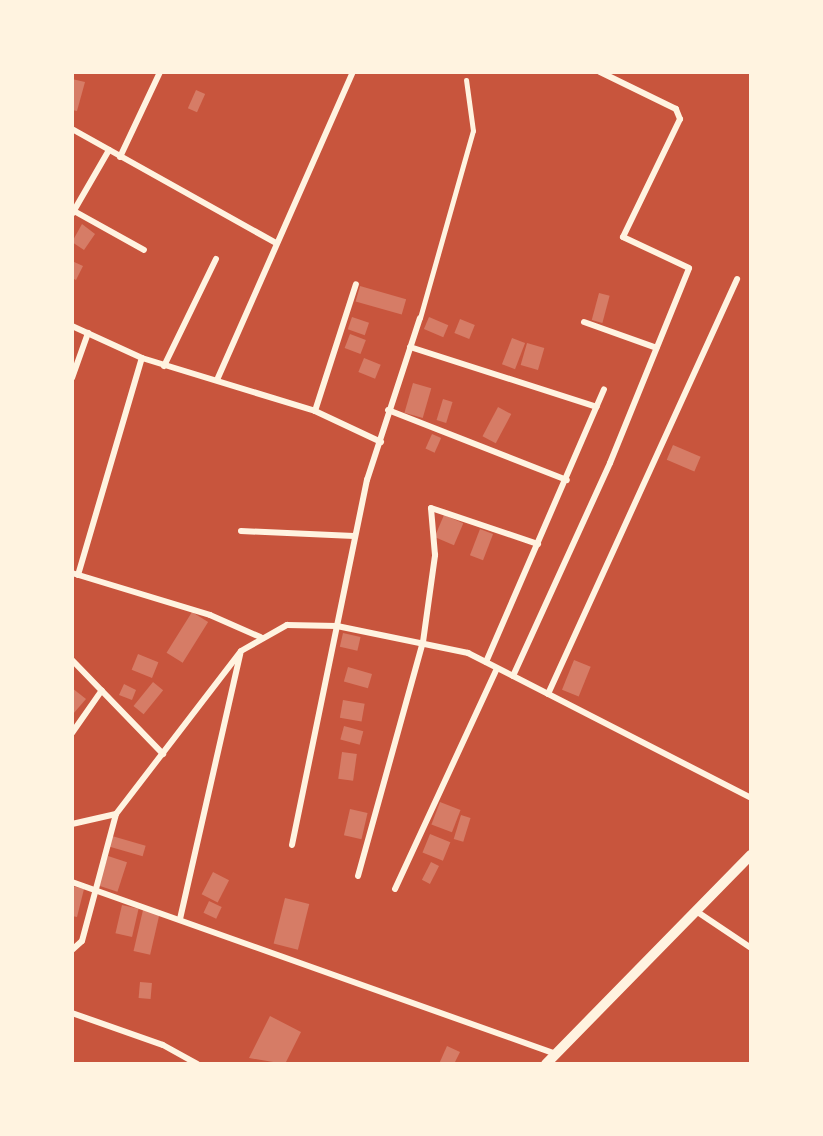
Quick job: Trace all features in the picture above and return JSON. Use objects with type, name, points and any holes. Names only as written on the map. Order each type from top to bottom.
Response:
[{"type":"street","points":[[120,157],[160,72]]},
{"type":"street","points":[[217,380],[353,72]]},
{"type":"street","points":[[513,676],[657,348],[689,268],[623,237],[680,119],[664,100],[600,72]]},
{"type":"street","points":[[72,129],[276,243]]},
{"type":"street","points":[[109,150],[73,213],[144,250]]},
{"type":"street","points":[[164,366],[216,259]]},
{"type":"street","points":[[548,694],[737,279]]},
{"type":"street","points":[[315,411],[356,284]]},
{"type":"street","points":[[292,845],[354,536],[388,410],[420,318]]},
{"type":"street","points":[[584,322],[657,348]]},
{"type":"street","points":[[72,326],[164,366],[315,411],[381,442]]},
{"type":"street","points":[[72,378],[88,333]]},
{"type":"street","points":[[410,347],[597,407]]},
{"type":"street","points":[[142,358],[75,574],[210,615],[260,636]]},
{"type":"street","points":[[486,662],[567,480],[603,389]]},
{"type":"street","points":[[388,410],[567,480]]},
{"type":"street","points":[[358,876],[423,642],[435,555],[430,508],[538,544]]},
{"type":"street","points":[[241,531],[354,536]]},
{"type":"street","points":[[72,950],[82,941],[116,814],[241,651],[260,636],[288,625],[337,626],[423,642],[486,662],[751,798]]},
{"type":"street","points":[[180,920],[241,651]]},
{"type":"street","points":[[72,660],[163,754]]},
{"type":"street","points":[[396,889],[497,668]]},
{"type":"street","points":[[72,733],[102,690]]},
{"type":"street","points":[[72,824],[116,814]]},
{"type":"street","points":[[546,1064],[751,855]]},
{"type":"street","points":[[72,882],[556,1054]]},
{"type":"street","points":[[696,911],[751,948]]},
{"type":"street","points":[[72,1013],[163,1045],[197,1064]]},
{"type":"lane","points":[[420,318],[473,131],[466,80]]},
{"type":"building","points":[[72,79],[85,82],[77,111],[72,110]]},
{"type":"building","points":[[196,90],[205,94],[197,112],[188,108]]},
{"type":"building","points":[[82,224],[95,234],[84,250],[72,242]]},
{"type":"building","points":[[72,261],[83,266],[76,280],[72,278]]},
{"type":"building","points":[[360,286],[406,299],[402,315],[356,301]]},
{"type":"building","points":[[599,293],[610,296],[602,323],[592,320]]},
{"type":"building","points":[[352,317],[369,323],[365,335],[348,329]]},
{"type":"building","points":[[429,317],[448,325],[443,337],[424,329]]},
{"type":"building","points":[[460,319],[475,325],[469,339],[454,333]]},
{"type":"building","points":[[350,334],[366,340],[360,354],[345,348]]},
{"type":"building","points":[[512,338],[525,343],[515,369],[502,364]]},
{"type":"building","points":[[527,343],[544,348],[538,370],[521,365]]},
{"type":"building","points":[[364,358],[381,365],[375,379],[358,372]]},
{"type":"building","points":[[413,383],[431,388],[423,418],[404,413]]},
{"type":"building","points":[[443,399],[453,402],[446,423],[437,420]]},
{"type":"building","points":[[498,407],[511,414],[496,443],[483,436]]},
{"type":"building","points":[[432,434],[441,438],[435,453],[425,449]]},
{"type":"building","points":[[673,445],[701,457],[694,471],[667,460]]},
{"type":"building","points":[[444,515],[463,523],[454,545],[435,537]]},
{"type":"building","points":[[480,529],[493,534],[483,560],[470,555]]},
{"type":"building","points":[[192,612],[208,622],[183,663],[167,653]]},
{"type":"building","points":[[343,633],[361,637],[357,651],[340,647]]},
{"type":"building","points":[[138,654],[158,662],[152,678],[132,670]]},
{"type":"building","points":[[574,660],[591,667],[579,696],[562,690]]},
{"type":"building","points":[[348,667],[372,674],[368,688],[344,681]]},
{"type":"building","points":[[153,682],[163,690],[144,714],[133,706]]},
{"type":"building","points":[[124,684],[136,690],[132,700],[119,695]]},
{"type":"building","points":[[72,688],[86,699],[73,714],[72,713]]},
{"type":"building","points":[[343,700],[365,704],[362,722],[340,718]]},
{"type":"building","points":[[344,726],[363,731],[360,745],[340,740]]},
{"type":"building","points":[[342,752],[357,754],[353,781],[338,779]]},
{"type":"building","points":[[440,802],[461,810],[452,832],[431,824]]},
{"type":"building","points":[[350,809],[368,813],[361,839],[344,835]]},
{"type":"building","points":[[461,815],[471,818],[463,842],[454,839]]},
{"type":"building","points":[[430,834],[450,842],[443,861],[423,853]]},
{"type":"building","points":[[112,836],[146,846],[143,856],[109,847]]},
{"type":"building","points":[[108,856],[127,862],[117,892],[98,885]]},
{"type":"building","points":[[431,862],[439,866],[430,884],[422,880]]},
{"type":"building","points":[[213,872],[229,880],[218,902],[202,894]]},
{"type":"building","points":[[72,886],[84,889],[77,917],[72,916]]},
{"type":"building","points":[[285,898],[309,904],[298,950],[274,944]]},
{"type":"building","points":[[209,901],[222,907],[216,919],[204,913]]},
{"type":"building","points":[[122,905],[139,909],[132,937],[115,933]]},
{"type":"building","points":[[143,910],[160,914],[150,955],[134,951]]},
{"type":"building","points":[[140,982],[152,983],[151,999],[139,998]]},
{"type":"building","points":[[270,1016],[301,1032],[285,1064],[249,1058]]},
{"type":"building","points":[[447,1046],[460,1052],[454,1064],[439,1064]]}]
